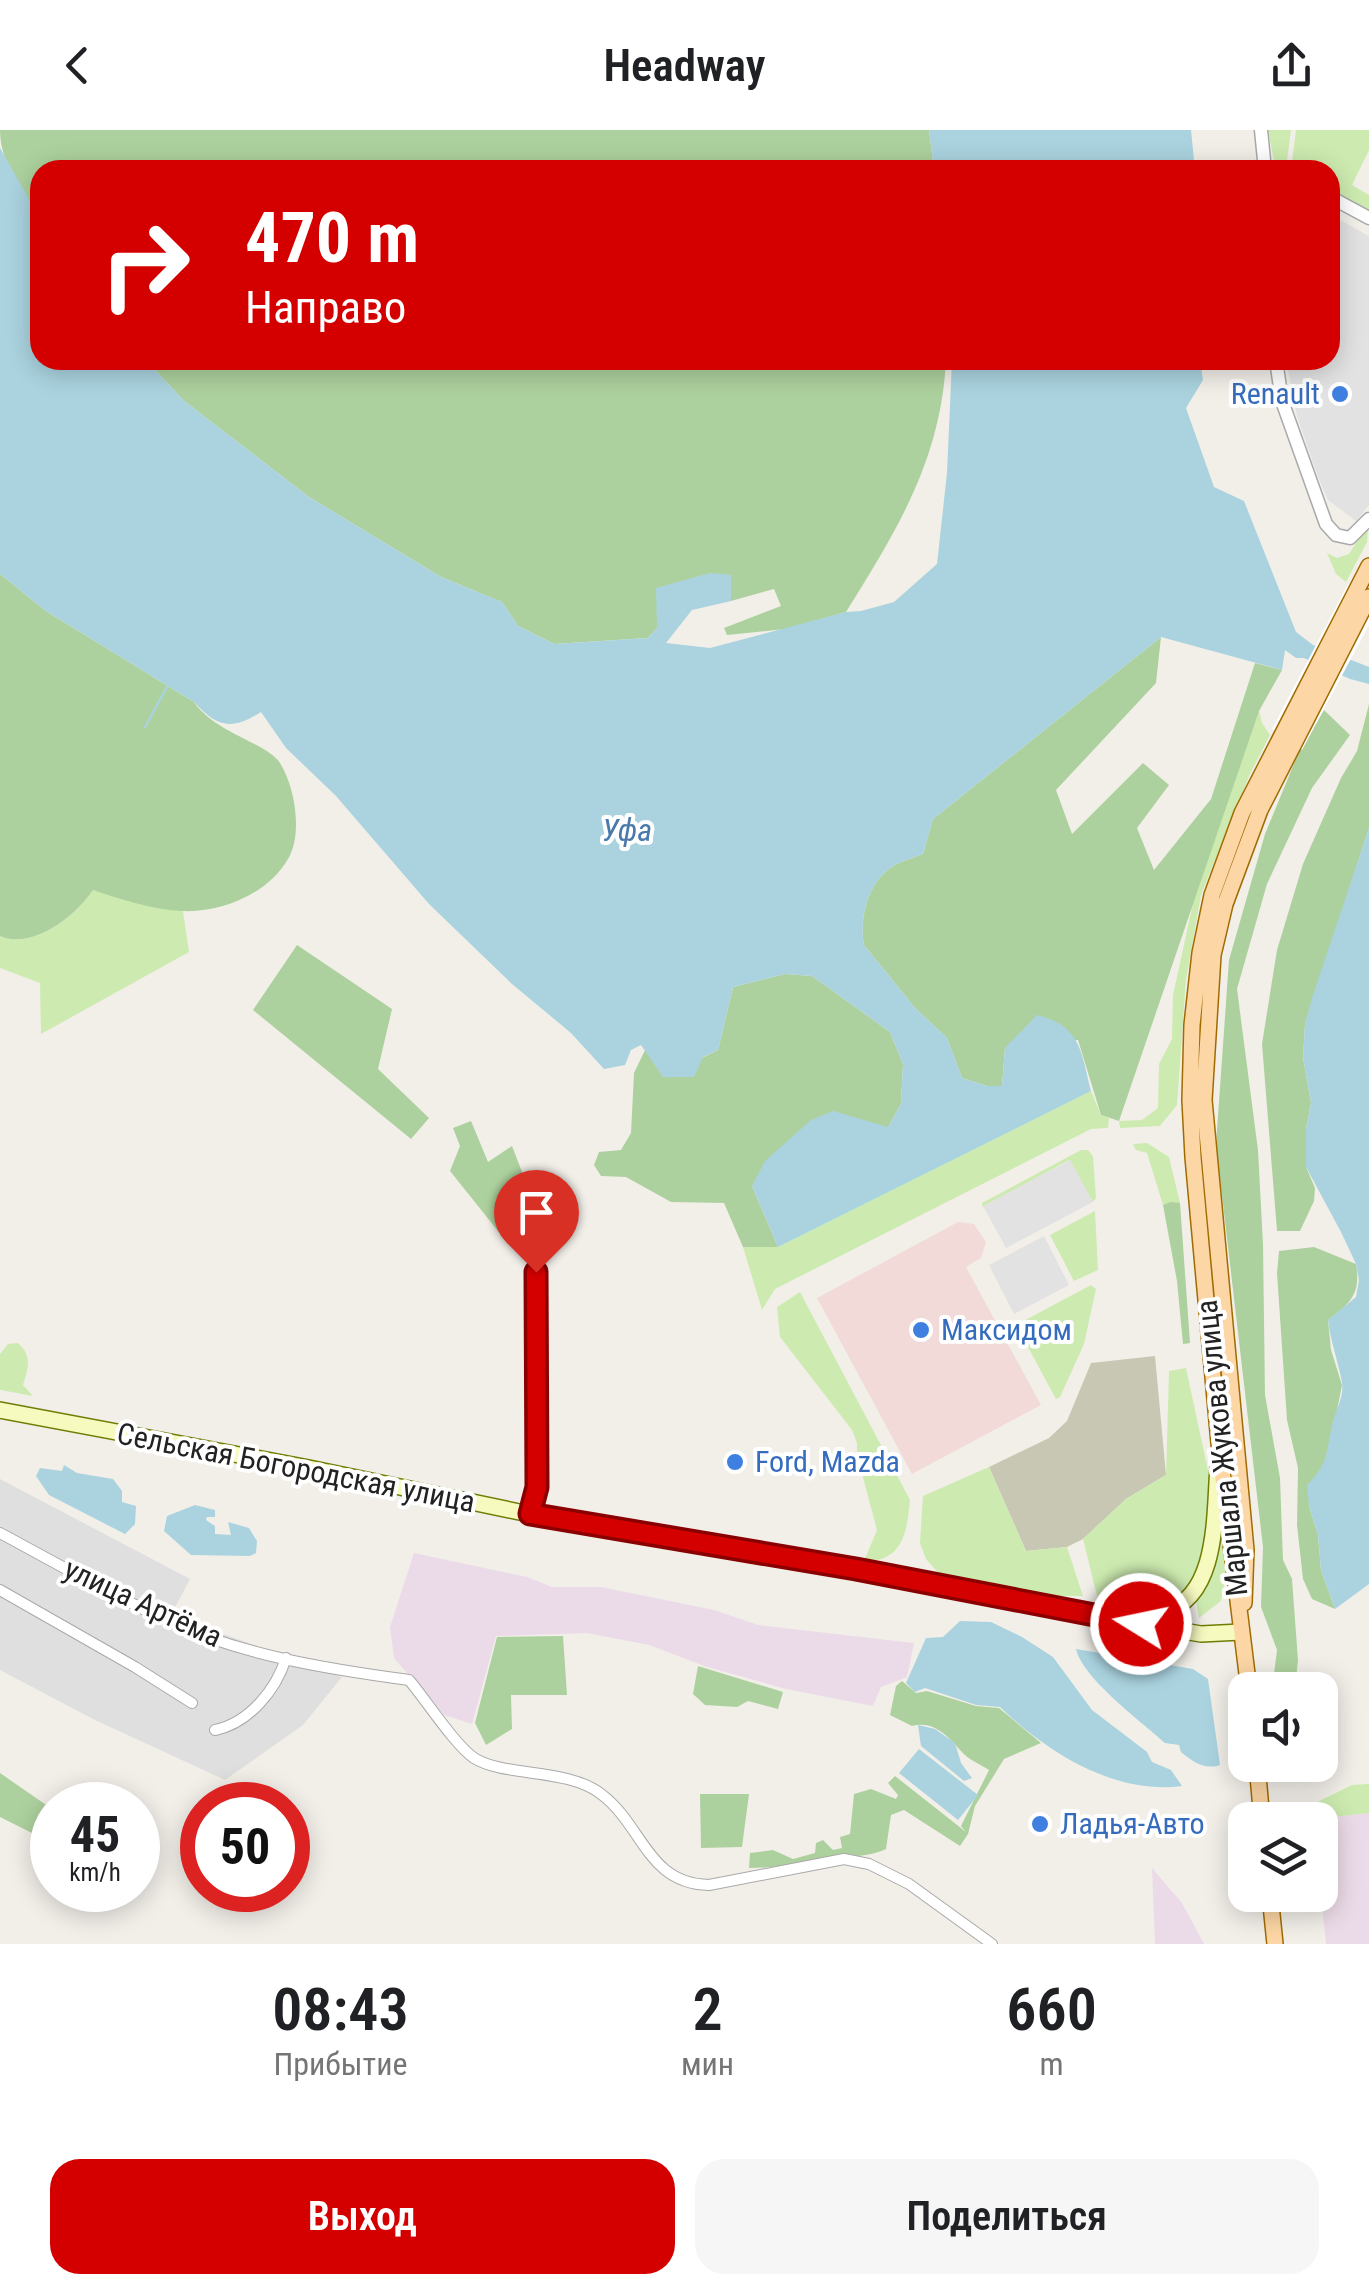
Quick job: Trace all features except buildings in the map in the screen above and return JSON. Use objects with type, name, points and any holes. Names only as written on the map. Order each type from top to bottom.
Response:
[{"type":"main road","points":[[1286,739],[1363,593],[1369,566]]},
{"type":"main road","name":"Маршала Жукова улица","points":[[1241,1632],[1220,1454],[1192,1138],[1192,1025],[1200,953],[1212,895],[1242,813],[1286,739]]},
{"type":"main road","name":"Маршала Жукова улица","points":[[1241,1632],[1246,1550],[1207,1144],[1205,1051],[1213,955],[1225,904],[1286,739]]},
{"type":"main road","name":"Сельская Богородская улица","points":[[0,1410],[530,1514],[856,1569],[1114,1619],[1201,1634],[1241,1632]]},
{"type":"main road","points":[[1114,1619],[1167,1611],[1185,1601],[1197,1588],[1212,1537],[1220,1454]]},
{"type":"main road","points":[[1241,1632],[1247,1672]]},
{"type":"main road","points":[[1272,1912],[1275,1944]]},
{"type":"street","points":[[1261,130],[1265,160]]},
{"type":"street","points":[[1340,202],[1369,218]]},
{"type":"street","points":[[1277,370],[1282,401],[1326,524],[1336,534],[1350,538],[1369,519]]},
{"type":"street","points":[[530,1514],[537,1487],[536,1272]]},
{"type":"street","name":"улица Артёма","points":[[0,1534],[166,1621],[228,1644],[336,1670],[410,1680],[475,1758],[580,1784],[601,1793],[654,1860],[690,1885],[709,1885],[844,1859],[869,1864],[909,1884],[992,1944]]},
{"type":"street","points":[[0,1590],[192,1703]]},
{"type":"street","points":[[215,1730],[230,1727],[249,1714],[266,1695],[286,1658]]},
{"type":"shaded area","points":[[1340,220],[1369,236],[1369,505],[1356,521],[1328,500],[1297,416],[1288,370],[1340,370]]},
{"type":"shaded area","points":[[1070,1160],[1093,1202],[1006,1248],[983,1206]]},
{"type":"shaded area","name":"Максидом","points":[[958,1222],[974,1224],[986,1242],[981,1258],[966,1267],[1041,1405],[912,1474],[817,1298]]},
{"type":"shaded area","points":[[1044,1236],[1069,1285],[1014,1314],[989,1265]]},
{"type":"shaded area","points":[[1155,1356],[1166,1475],[1126,1499],[1083,1539],[1067,1547],[1026,1551],[989,1467],[1049,1438],[1067,1421],[1091,1363]]},
{"type":"shaded area","points":[[0,1479],[190,1579],[171,1615],[342,1677],[303,1725],[225,1780],[93,1719],[0,1670]]},
{"type":"shaded area","points":[[414,1553],[527,1577],[552,1587],[601,1587],[714,1610],[758,1625],[914,1643],[907,1677],[881,1687],[873,1706],[786,1689],[707,1667],[649,1645],[587,1633],[496,1636],[472,1724],[444,1715],[394,1658],[390,1627]]},
{"type":"shaded area","points":[[1369,1813],[1369,1944],[1326,1944],[1323,1912],[1338,1912],[1338,1816]]},
{"type":"shaded area","points":[[1152,1868],[1182,1903],[1204,1944],[1155,1944]]},
{"type":"green space","points":[[0,130],[929,130],[933,160],[30,160],[30,202],[8,166]]},
{"type":"green space","points":[[1268,130],[1291,130],[1287,160],[1274,160]]},
{"type":"green space","points":[[1296,130],[1369,130],[1369,150],[1352,185],[1369,195],[1369,211],[1340,196],[1340,160],[1292,160]]},
{"type":"green space","points":[[155,370],[945,370],[926,462],[899,523],[846,612],[785,629],[727,635],[724,628],[781,606],[774,589],[731,601],[730,575],[648,638],[554,644],[518,626],[502,602],[441,577],[309,497],[183,400]]},
{"type":"green space","points":[[1368,525],[1367,542],[1346,582],[1336,574],[1327,553],[1337,558],[1349,554]]},
{"type":"green space","points":[[0,574],[46,611],[194,702],[214,722],[264,749],[280,763],[293,797],[295,837],[288,859],[268,882],[242,899],[197,911],[148,906],[93,890],[75,911],[39,935],[26,939],[0,936]]},
{"type":"green space","points":[[1161,637],[1156,683],[1056,790],[1072,834],[1143,763],[1169,785],[1137,828],[1154,870],[1211,799],[1255,663],[1282,670],[1259,711],[1119,1121],[1101,1115],[1078,1040],[1005,1048],[1002,1086],[962,1078],[947,1038],[915,1008],[864,945],[863,923],[867,901],[877,881],[893,866],[923,854],[933,819]]},
{"type":"green space","points":[[1369,704],[1369,828],[1305,1024],[1303,1057],[1311,1103],[1306,1167],[1315,1188],[1314,1201],[1300,1231],[1277,1231],[1262,1044],[1277,950],[1303,864],[1357,751]]},
{"type":"green space","points":[[1259,710],[1270,735],[1201,895],[1186,980],[1177,1105],[1160,1126],[1120,1128],[1119,1121],[1142,1120],[1158,1108],[1159,1064],[1172,1039],[1173,995],[1200,871]]},
{"type":"green space","points":[[1324,710],[1350,735],[1312,788],[1267,884],[1237,989],[1258,1150],[1265,1395],[1280,1478],[1283,1560],[1292,1579],[1298,1660],[1297,1672],[1274,1672],[1277,1650],[1261,1607],[1263,1547],[1216,1144],[1229,960],[1265,834],[1298,754]]},
{"type":"green space","points":[[93,890],[183,911],[189,952],[41,1034],[40,983],[0,968],[0,936],[26,939],[39,935],[76,911]]},
{"type":"green space","points":[[297,945],[392,1009],[378,1069],[429,1118],[411,1139],[253,1010]]},
{"type":"green space","points":[[785,974],[812,976],[890,1032],[903,1064],[901,1104],[888,1127],[752,1186],[778,1247],[743,1247],[724,1203],[671,1202],[626,1177],[601,1176],[594,1165],[599,1152],[621,1150],[631,1133],[634,1073],[646,1048],[663,1077],[718,1050],[733,987]]},
{"type":"green space","points":[[1091,1091],[1101,1115],[1109,1118],[1108,1128],[1091,1129],[775,1289],[762,1310],[743,1247],[778,1247]]},
{"type":"green space","points":[[471,1121],[488,1162],[512,1146],[536,1208],[528,1223],[502,1236],[450,1171],[460,1146],[453,1128]]},
{"type":"green space","points":[[1147,1143],[1169,1157],[1180,1203],[1163,1205],[1147,1153],[1136,1150],[1133,1144]]},
{"type":"green space","points":[[1081,1150],[1088,1150],[1093,1156],[1093,1202],[1069,1160],[983,1207],[984,1213],[982,1203]]},
{"type":"green space","points":[[1180,1203],[1190,1343],[1183,1344],[1177,1281],[1163,1205]]},
{"type":"green space","points":[[1095,1211],[1098,1270],[1074,1281],[1050,1235]]},
{"type":"green space","points":[[1314,1247],[1356,1264],[1357,1274],[1352,1296],[1328,1320],[1331,1350],[1342,1385],[1328,1457],[1317,1476],[1309,1506],[1318,1535],[1321,1570],[1335,1609],[1312,1599],[1303,1579],[1297,1525],[1298,1468],[1287,1420],[1277,1273],[1279,1251]]},
{"type":"green space","points":[[1091,1285],[1096,1289],[1084,1344],[1056,1399],[1016,1325]]},
{"type":"green space","points":[[800,1292],[910,1500],[900,1543],[895,1551],[877,1560],[864,1561],[877,1530],[852,1430],[780,1337],[777,1307]]},
{"type":"green space","points":[[18,1343],[27,1358],[23,1385],[33,1396],[0,1390],[0,1354],[8,1344]]},
{"type":"green space","points":[[1186,1368],[1212,1489],[1199,1578],[1191,1588],[1167,1602],[1138,1608],[1110,1605],[1098,1600],[1083,1539],[1126,1499],[1166,1475],[1169,1371]]},
{"type":"green space","points":[[989,1467],[1026,1551],[1067,1547],[1083,1596],[1055,1596],[940,1575],[926,1559],[920,1543],[923,1496]]},
{"type":"green space","points":[[1220,1520],[1226,1573],[1221,1601],[1199,1618],[1196,1600],[1209,1580]]},
{"type":"green space","points":[[563,1636],[567,1695],[511,1695],[512,1729],[486,1745],[475,1723],[497,1637]]},
{"type":"green space","points":[[698,1666],[783,1692],[778,1709],[748,1701],[737,1707],[705,1705],[693,1694]]},
{"type":"green space","points":[[902,1681],[916,1693],[927,1691],[976,1706],[999,1708],[1041,1743],[1004,1759],[975,1806],[968,1834],[960,1846],[904,1810],[891,1815],[886,1849],[880,1852],[749,1868],[750,1853],[773,1850],[793,1859],[815,1853],[816,1843],[823,1840],[833,1850],[842,1848],[840,1837],[850,1834],[854,1794],[871,1789],[896,1799],[898,1795],[888,1783],[895,1776],[966,1832],[961,1826],[989,1770],[940,1731],[927,1725],[912,1726],[890,1715],[896,1686]]},
{"type":"green space","points":[[0,1773],[30,1794],[30,1832],[0,1817]]},
{"type":"green space","points":[[1369,1784],[1369,1813],[1338,1816],[1338,1802],[1317,1802],[1352,1785]]},
{"type":"green space","points":[[700,1794],[749,1794],[742,1847],[701,1848]]},
{"type":"water","points":[[929,130],[1191,130],[1194,160],[933,160]]},
{"type":"water","name":"Уфа","points":[[0,148],[30,200],[30,370],[155,370],[183,400],[309,497],[441,577],[502,602],[518,626],[554,644],[648,638],[657,628],[656,588],[710,573],[731,575],[731,601],[692,610],[666,643],[710,648],[894,602],[937,564],[947,473],[952,370],[1202,370],[1203,380],[1186,408],[1214,487],[1244,501],[1296,632],[1313,645],[1369,667],[1369,684],[1296,658],[1285,650],[1282,670],[1161,637],[933,819],[923,854],[893,866],[872,890],[864,912],[864,945],[915,1008],[947,1038],[962,1078],[1002,1086],[1005,1048],[1037,1015],[1071,1033],[1081,1052],[1091,1091],[778,1247],[752,1186],[765,1161],[811,1120],[833,1111],[888,1127],[901,1104],[903,1064],[890,1032],[812,976],[785,974],[733,987],[718,1050],[703,1057],[694,1077],[663,1077],[641,1045],[631,1050],[625,1065],[604,1069],[571,1033],[512,984],[429,904],[336,796],[286,748],[261,712],[233,724],[217,721],[194,702],[46,611],[0,574]]},
{"type":"water","points":[[1369,828],[1369,1584],[1335,1609],[1321,1570],[1307,1485],[1323,1462],[1342,1392],[1328,1320],[1356,1297],[1359,1280],[1341,1232],[1306,1167],[1311,1103],[1303,1057],[1312,998]]},
{"type":"water","points":[[64,1465],[77,1473],[113,1479],[122,1491],[122,1502],[136,1506],[135,1524],[125,1534],[49,1495],[36,1476],[40,1468],[62,1471]]},
{"type":"water","points":[[195,1505],[215,1510],[215,1517],[206,1520],[215,1526],[215,1534],[231,1535],[228,1522],[249,1528],[257,1541],[256,1553],[191,1555],[164,1531],[167,1516]]},
{"type":"water","points":[[960,1621],[991,1622],[1053,1657],[1092,1710],[1147,1752],[1152,1762],[1171,1770],[1182,1786],[1131,1784],[1107,1777],[1060,1754],[1000,1707],[976,1705],[925,1688],[915,1692],[906,1683],[926,1638],[943,1637]]},
{"type":"water","points":[[1076,1649],[1193,1669],[1208,1679],[1220,1765],[1199,1764],[1181,1752],[1179,1745],[1165,1743],[1101,1686]]},
{"type":"water","points":[[918,1725],[935,1729],[955,1743],[961,1763],[972,1778],[964,1781],[921,1746]]},
{"type":"water","points":[[919,1749],[978,1795],[958,1820],[899,1773]]},
{"type":"pier","points":[[1348,584],[1369,595],[1369,625],[1302,750],[1272,729]]},
{"type":"waterway","points":[[145,727],[167,687]]},
{"type":"place","name":"Renault","points":[[1340,394]]},
{"type":"place","name":"Максидом","points":[[921,1330]]},
{"type":"place","name":"Ford, Mazda","points":[[735,1462]]},
{"type":"place","name":"Ладья-Авто","points":[[1040,1824]]},
{"type":"route","points":[[536,1272],[537,1487],[530,1514],[856,1569],[1141,1624]]}]
